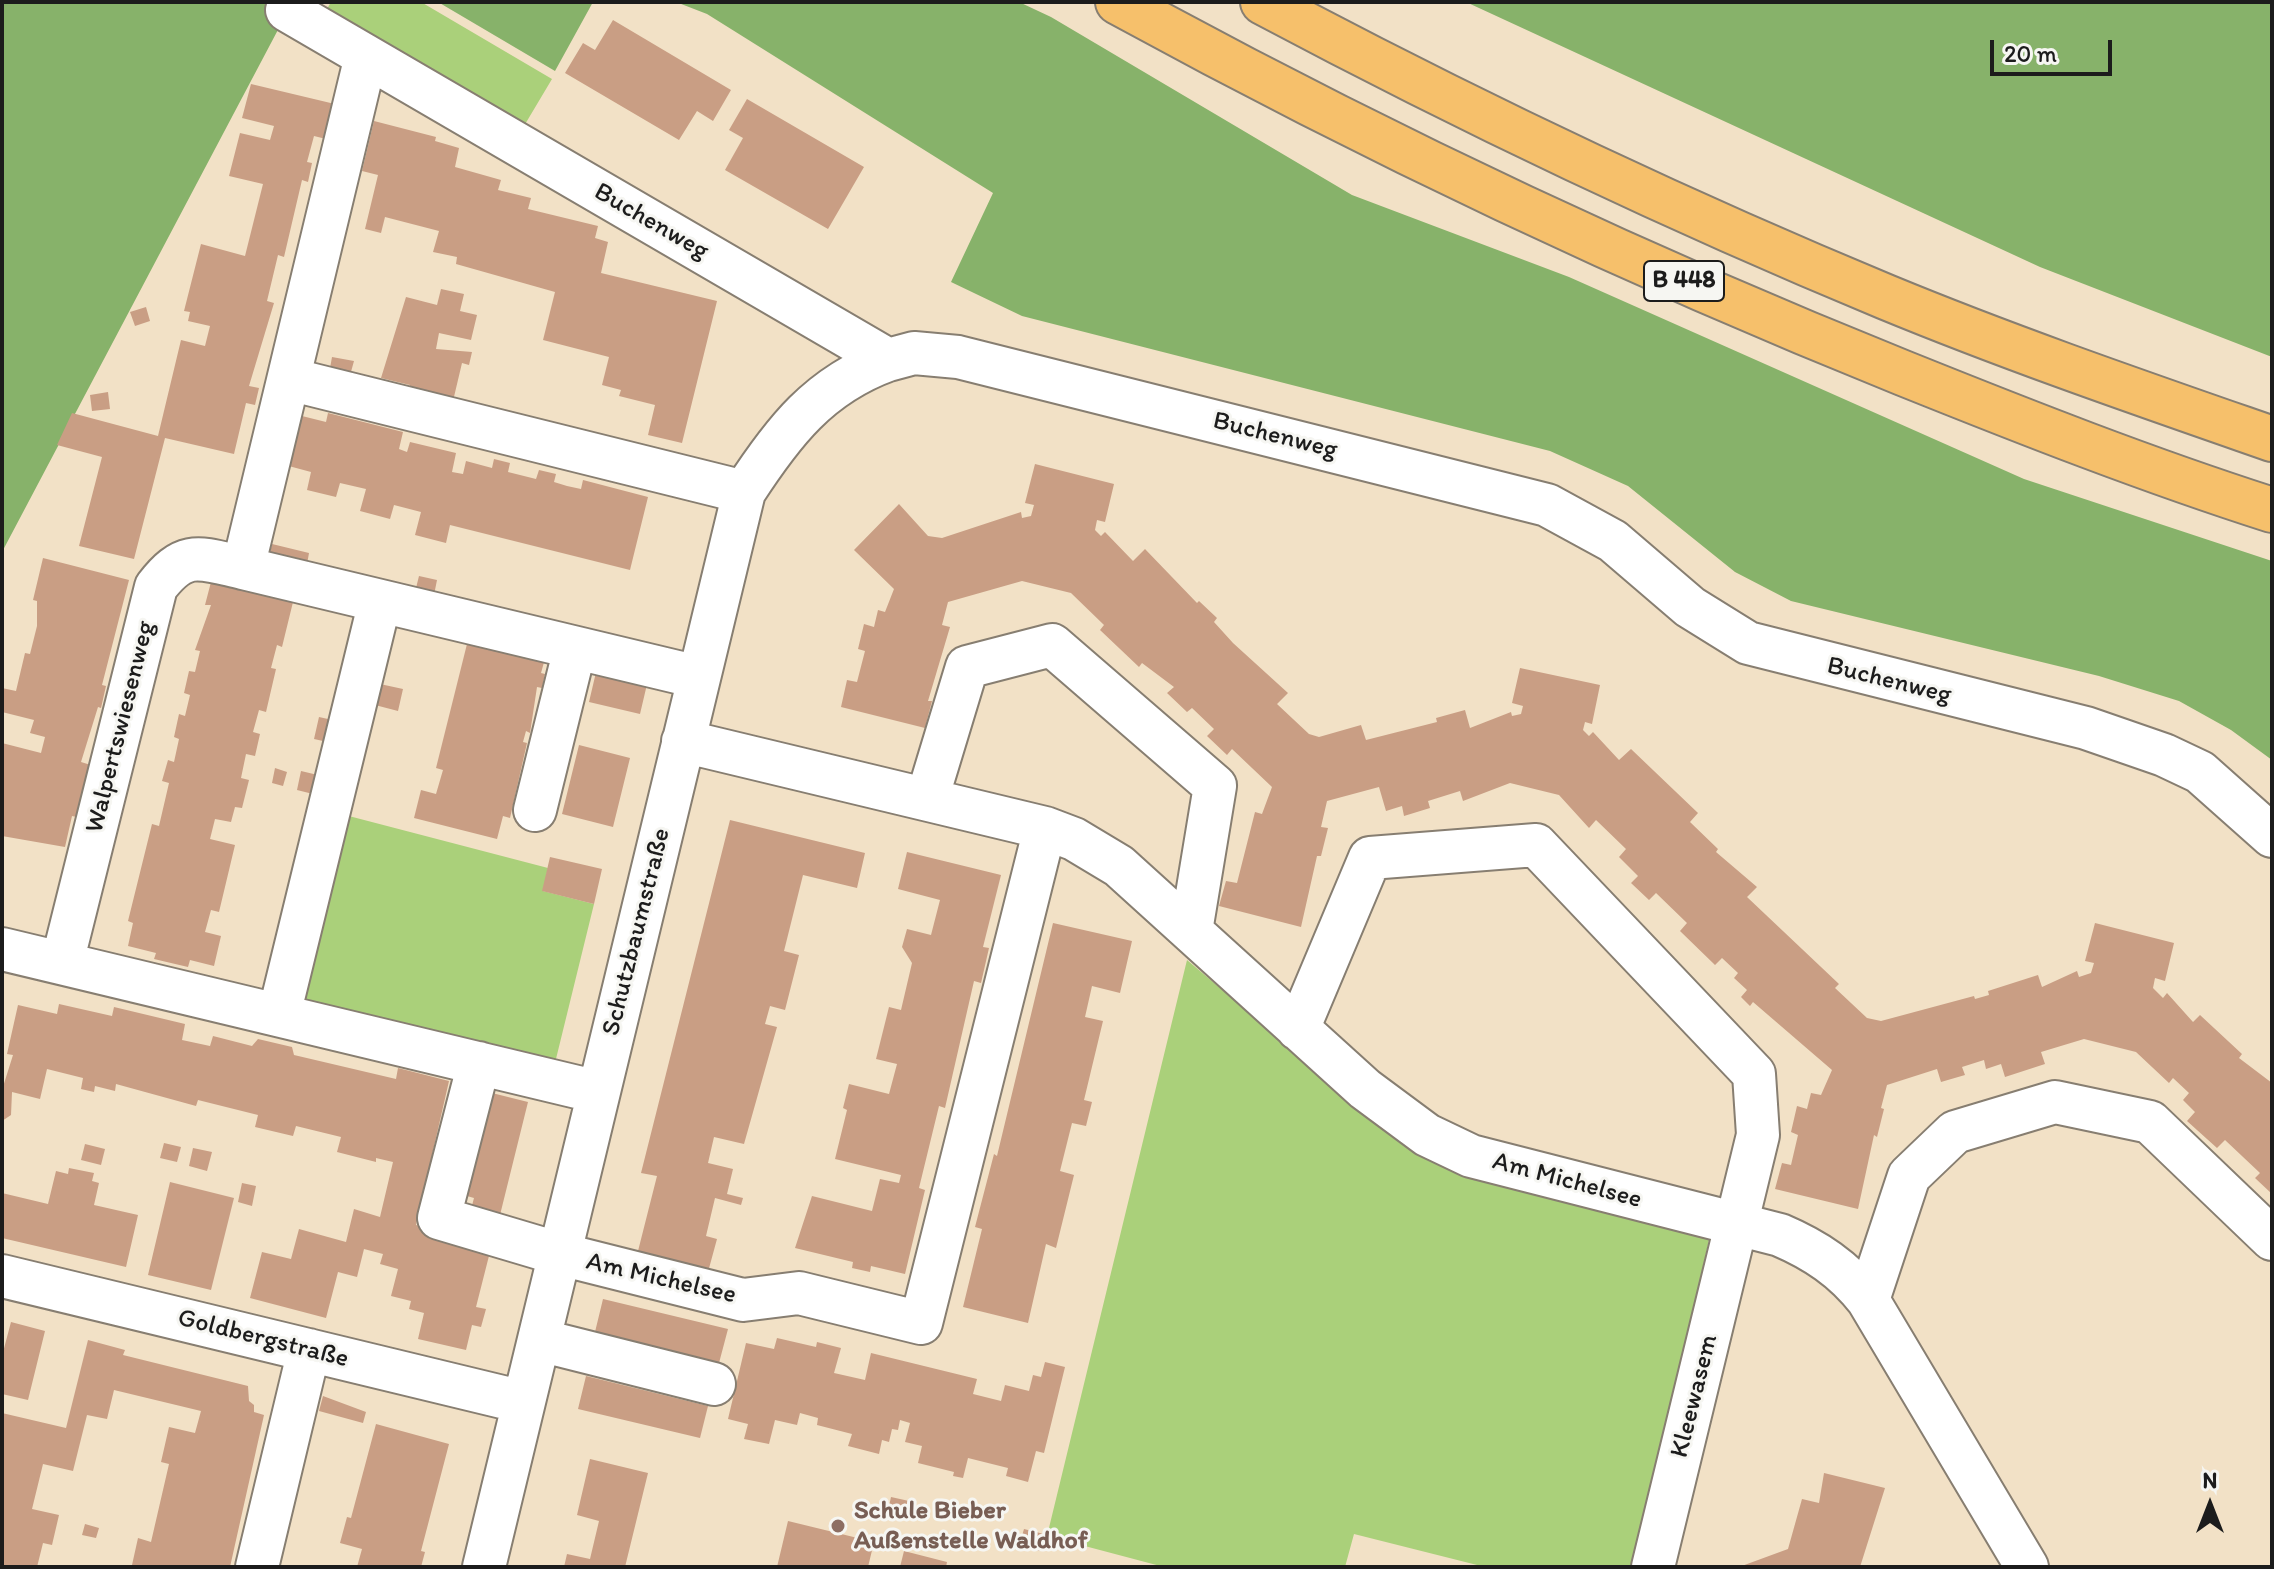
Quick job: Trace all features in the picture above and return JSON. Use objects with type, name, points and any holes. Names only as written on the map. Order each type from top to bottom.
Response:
[{"type":"main road","name":"B 448","points":[[1118,2],[1393,145],[1716,295],[1995,410],[2272,510]]},
{"type":"main road","name":"B 448","points":[[1263,2],[1450,99],[1743,235],[1888,298],[2272,439]]},
{"type":"street","name":"Buchenweg","points":[[287,10],[888,360],[914,353],[958,357],[1547,505],[1613,541],[1690,607],[1748,643],[2086,728],[2164,755],[2200,772],[2272,836]]},
{"type":"street","points":[[243,568],[366,56]]},
{"type":"street","name":"Schutzbaumstraße","points":[[484,1567],[744,492],[770,452],[821,395],[862,369],[888,360]]},
{"type":"street","points":[[289,379],[744,492]]},
{"type":"street","name":"Walpertswiesenweg","points":[[62,963],[156,587],[170,568],[184,559],[200,558],[698,677]]},
{"type":"street","points":[[279,1015],[380,601]]},
{"type":"street","points":[[927,799],[967,667],[1052,645],[1215,786],[1191,931]]},
{"type":"street","points":[[535,810],[575,648]]},
{"type":"street","name":"Am Michelsee","points":[[683,741],[1045,828],[1074,839],[1119,866],[1298,1029],[1396,1114],[1427,1135],[1471,1156],[1780,1235],[1807,1246],[1854,1282],[1868,1300],[2027,1567]]},
{"type":"street","name":"Am Michelsee","points":[[560,1254],[743,1300],[799,1293],[921,1323],[1045,828]]},
{"type":"street","name":"Kleewasem","points":[[1298,1029],[1370,858],[1536,845],[1754,1074],[1758,1135],[1653,1567]]},
{"type":"street","points":[[2,949],[598,1092]]},
{"type":"street","points":[[479,1063],[439,1218],[560,1254]]},
{"type":"street","points":[[1868,1300],[1909,1176],[1955,1132],[2055,1102],[2150,1122],[2272,1239]]},
{"type":"street","name":"Goldbergstraße","points":[[2,1276],[523,1402]]},
{"type":"street","points":[[539,1340],[714,1384]]},
{"type":"street","points":[[257,1567],[309,1350]]},
{"type":"green space","points":[[2,2],[324,2],[280,26],[2,552]]},
{"type":"green space","points":[[331,2],[421,2],[552,79],[524,126],[327,9]]},
{"type":"green space","points":[[438,2],[593,2],[555,71]]},
{"type":"green space","points":[[676,2],[1019,2],[1051,17],[1352,195],[1569,277],[2024,479],[2272,561],[2272,760],[2231,730],[2179,701],[2099,676],[1791,601],[1735,572],[1628,486],[1550,451],[1022,316],[951,282],[993,193],[707,14]]},
{"type":"green space","points":[[1466,2],[2272,2],[2272,357],[2040,267]]},
{"type":"green space","points":[[345,815],[548,868],[543,891],[594,904],[554,1067],[300,1005]]},
{"type":"green space","points":[[1187,960],[1366,1112],[1712,1227],[1634,1567],[1485,1567],[1354,1534],[1345,1567],[1164,1567],[1047,1536]]},
{"type":"building","points":[[613,20],[731,90],[713,121],[697,111],[679,140],[565,73],[583,43],[595,50]]},
{"type":"building","points":[[251,84],[339,105],[330,140],[314,136],[307,162],[312,163],[308,182],[302,180],[284,257],[278,255],[267,301],[274,303],[249,386],[259,388],[255,405],[246,403],[234,454],[165,438],[134,559],[79,546],[102,457],[57,445],[72,413],[158,436],[181,340],[205,346],[210,326],[188,321],[190,312],[184,311],[201,244],[245,256],[263,184],[229,176],[240,133],[270,140],[274,126],[242,118]]},
{"type":"building","points":[[747,99],[864,167],[828,229],[725,170],[743,138],[729,130]]},
{"type":"building","points":[[374,121],[436,137],[435,141],[459,148],[455,167],[501,180],[498,190],[531,198],[528,209],[598,226],[595,238],[608,242],[601,273],[717,301],[682,443],[648,435],[655,405],[619,396],[621,390],[602,385],[609,357],[543,340],[555,292],[456,264],[457,257],[433,252],[439,231],[385,217],[381,233],[365,229],[378,175],[362,171]]},
{"type":"building","points":[[441,289],[464,294],[460,311],[477,315],[471,340],[439,333],[436,349],[472,352],[469,365],[462,363],[453,401],[409,390],[410,385],[381,378],[406,297],[437,305]]},
{"type":"building","points":[[146,307],[150,321],[135,326],[130,312]]},
{"type":"building","points":[[332,357],[354,361],[349,379],[329,374]]},
{"type":"building","points":[[108,392],[110,409],[92,411],[90,395]]},
{"type":"building","points":[[328,413],[403,432],[399,449],[407,452],[410,442],[456,453],[452,472],[463,474],[466,461],[492,468],[494,459],[510,463],[508,472],[536,479],[539,470],[556,474],[554,482],[567,486],[581,489],[583,480],[648,497],[630,570],[450,525],[446,543],[415,535],[421,512],[394,505],[390,519],[360,511],[366,489],[340,483],[336,497],[307,490],[311,472],[285,465],[298,415],[326,422]]},
{"type":"building","points":[[1035,464],[1114,484],[1105,522],[1097,520],[1095,530],[1101,536],[1105,532],[1133,561],[1145,549],[1197,603],[1199,601],[1217,618],[1214,622],[1233,643],[1288,693],[1277,704],[1309,734],[1319,737],[1361,725],[1366,740],[1437,722],[1436,718],[1465,710],[1470,728],[1511,712],[1512,716],[1521,714],[1523,706],[1512,703],[1520,668],[1600,685],[1592,724],[1585,722],[1583,730],[1589,736],[1593,732],[1619,760],[1631,749],[1698,813],[1690,822],[1718,849],[1716,852],[1757,887],[1747,897],[1839,984],[1835,988],[1867,1018],[1881,1021],[1974,996],[1975,999],[1989,995],[1988,991],[2038,975],[2042,987],[2077,971],[2079,977],[2091,973],[2094,963],[2085,961],[2095,923],[2174,943],[2165,981],[2155,978],[2153,988],[2163,998],[2167,993],[2193,1022],[2200,1015],[2242,1054],[2239,1058],[2272,1083],[2272,1194],[2255,1178],[2260,1173],[2225,1140],[2217,1148],[2187,1121],[2195,1112],[2183,1100],[2189,1093],[2173,1078],[2169,1083],[2136,1052],[2084,1039],[2041,1052],[2045,1064],[2005,1077],[2001,1064],[1986,1069],[1984,1060],[1962,1067],[1965,1075],[1941,1082],[1937,1069],[1887,1085],[1881,1108],[1884,1109],[1877,1137],[1874,1135],[1858,1209],[1775,1189],[1782,1163],[1791,1165],[1798,1135],[1791,1132],[1797,1106],[1807,1109],[1811,1093],[1821,1095],[1832,1070],[1753,1002],[1750,1006],[1741,997],[1747,990],[1734,978],[1738,973],[1722,958],[1715,965],[1680,931],[1687,923],[1656,893],[1649,900],[1631,883],[1638,876],[1619,857],[1626,849],[1596,820],[1589,828],[1559,795],[1510,783],[1463,801],[1460,791],[1428,801],[1430,808],[1404,816],[1402,806],[1386,811],[1379,787],[1327,801],[1321,827],[1328,828],[1321,856],[1317,856],[1301,927],[1219,906],[1226,881],[1237,883],[1255,812],[1262,814],[1272,787],[1232,749],[1227,755],[1207,736],[1214,729],[1192,708],[1187,712],[1167,693],[1174,687],[1142,663],[1139,667],[1100,630],[1104,625],[1071,593],[1022,581],[948,602],[942,625],[950,627],[928,701],[932,701],[925,728],[841,707],[847,680],[857,682],[865,651],[858,649],[864,624],[874,627],[878,610],[885,612],[894,589],[854,550],[899,504],[928,536],[942,538],[1021,512],[1022,518],[1031,516],[1034,505],[1025,503]]},
{"type":"building","points":[[272,544],[309,553],[306,570],[268,561]]},
{"type":"building","points":[[43,558],[129,580],[102,685],[106,686],[101,708],[98,707],[81,762],[94,766],[81,818],[72,816],[65,847],[2,836],[2,743],[41,753],[45,737],[30,733],[34,720],[2,712],[2,688],[16,691],[25,653],[30,654],[37,626],[37,601],[33,600]]},
{"type":"building","points":[[419,576],[437,580],[433,600],[414,596]]},
{"type":"building","points":[[211,582],[293,602],[282,647],[277,645],[271,668],[276,669],[266,712],[259,710],[253,732],[260,734],[255,756],[246,754],[241,778],[249,780],[242,808],[235,807],[231,822],[215,819],[210,839],[235,845],[219,912],[211,910],[205,932],[221,936],[214,966],[190,960],[188,967],[154,959],[156,953],[128,946],[133,923],[128,921],[152,824],[159,826],[169,783],[162,781],[168,760],[174,762],[179,739],[174,737],[179,714],[185,716],[190,695],[184,693],[189,671],[195,672],[200,651],[195,650],[211,605],[205,605]]},
{"type":"building","points":[[469,636],[546,655],[541,673],[545,674],[542,688],[537,687],[530,733],[526,731],[523,742],[527,743],[510,818],[503,816],[497,839],[414,818],[421,790],[436,794],[443,770],[436,768]]},
{"type":"building","points":[[597,668],[648,680],[640,714],[589,702]]},
{"type":"building","points":[[380,684],[403,689],[398,711],[375,705]]},
{"type":"building","points":[[319,717],[337,721],[332,743],[314,739]]},
{"type":"building","points":[[579,745],[630,758],[613,827],[562,814]]},
{"type":"building","points":[[275,768],[287,772],[283,786],[272,783]]},
{"type":"building","points":[[301,771],[322,776],[317,795],[297,790]]},
{"type":"building","points":[[730,820],[865,853],[857,888],[803,875],[784,951],[799,955],[785,1010],[770,1006],[765,1024],[777,1027],[744,1144],[714,1137],[708,1163],[733,1169],[727,1194],[743,1198],[741,1205],[715,1198],[706,1236],[717,1239],[708,1272],[637,1255],[657,1176],[641,1173]]},
{"type":"building","points":[[907,852],[1001,875],[983,947],[989,948],[981,983],[974,981],[945,1108],[939,1106],[919,1188],[925,1190],[905,1274],[871,1266],[870,1272],[852,1268],[853,1262],[795,1248],[812,1196],[872,1211],[880,1179],[899,1183],[901,1175],[835,1159],[847,1110],[843,1108],[849,1084],[889,1094],[897,1064],[876,1059],[889,1007],[901,1010],[912,963],[902,947],[907,929],[931,935],[940,900],[898,889]]},
{"type":"building","points":[[550,857],[602,869],[594,904],[542,891]]},
{"type":"building","points":[[1053,923],[1132,941],[1120,993],[1092,986],[1085,1017],[1103,1021],[1084,1100],[1092,1102],[1086,1126],[1072,1123],[1060,1171],[1074,1175],[1056,1248],[1046,1244],[1028,1323],[963,1307],[982,1229],[975,1227],[994,1154],[997,1156]]},
{"type":"building","points":[[59,1004],[112,1016],[114,1007],[185,1024],[182,1040],[210,1046],[213,1036],[252,1046],[258,1039],[292,1047],[294,1055],[396,1079],[398,1068],[449,1081],[416,1225],[492,1244],[476,1307],[486,1309],[481,1327],[472,1325],[466,1350],[418,1339],[424,1313],[409,1309],[411,1301],[391,1296],[398,1269],[380,1264],[383,1254],[364,1249],[357,1277],[338,1272],[326,1318],[250,1298],[262,1252],[291,1259],[299,1229],[346,1242],[354,1209],[380,1217],[393,1162],[376,1158],[376,1162],[337,1152],[341,1137],[296,1126],[293,1136],[255,1127],[258,1115],[198,1100],[196,1106],[116,1084],[115,1091],[95,1086],[94,1092],[81,1089],[83,1078],[47,1069],[40,1099],[12,1092],[11,1115],[2,1121],[2,1090],[13,1055],[7,1054],[18,1005],[57,1014]]},
{"type":"building","points":[[492,1093],[528,1102],[499,1219],[470,1213],[474,1198],[467,1196]]},
{"type":"building","points":[[164,1143],[181,1147],[177,1162],[160,1158]]},
{"type":"building","points":[[85,1144],[105,1149],[101,1165],[81,1160]]},
{"type":"building","points":[[193,1148],[212,1152],[207,1171],[189,1166]]},
{"type":"building","points":[[69,1168],[94,1173],[92,1181],[99,1183],[94,1205],[138,1215],[126,1267],[2,1238],[2,1193],[48,1204],[56,1171],[68,1174]]},
{"type":"building","points":[[170,1182],[234,1198],[211,1290],[148,1275]]},
{"type":"building","points":[[242,1183],[256,1186],[252,1206],[238,1202]]},
{"type":"building","points":[[603,1299],[728,1329],[719,1363],[595,1332]]},
{"type":"building","points":[[11,1322],[45,1331],[28,1400],[2,1394],[2,1356]]},
{"type":"building","points":[[777,1338],[816,1347],[817,1342],[841,1348],[834,1373],[865,1380],[871,1353],[977,1379],[973,1394],[1001,1401],[1005,1385],[1029,1391],[1033,1375],[1041,1377],[1045,1362],[1065,1367],[1044,1453],[1036,1451],[1028,1482],[1006,1476],[1008,1468],[968,1458],[963,1478],[953,1476],[954,1472],[918,1463],[922,1446],[905,1442],[910,1423],[900,1420],[898,1430],[892,1429],[889,1442],[882,1440],[879,1454],[848,1446],[852,1434],[817,1425],[818,1418],[800,1413],[797,1425],[775,1420],[769,1444],[744,1439],[748,1424],[728,1419],[746,1343],[774,1349]]},
{"type":"building","points":[[88,1340],[125,1350],[123,1355],[248,1386],[254,1412],[264,1415],[230,1567],[132,1565],[138,1538],[151,1542],[169,1464],[161,1462],[169,1427],[195,1433],[201,1411],[114,1390],[107,1419],[87,1415],[73,1471],[43,1464],[32,1509],[59,1515],[52,1545],[43,1543],[37,1567],[2,1567],[2,1413],[66,1428]]},
{"type":"building","points":[[586,1376],[708,1406],[700,1438],[578,1409]]},
{"type":"building","points":[[323,1396],[366,1412],[363,1423],[319,1411]]},
{"type":"building","points":[[376,1424],[449,1444],[421,1551],[425,1552],[421,1567],[357,1567],[362,1549],[340,1543],[347,1517],[351,1518]]},
{"type":"building","points":[[590,1459],[648,1473],[625,1567],[564,1567],[567,1554],[590,1559],[599,1521],[577,1515]]},
{"type":"building","points":[[1824,1473],[1885,1488],[1860,1567],[1739,1567],[1788,1549],[1802,1499],[1819,1503]]},
{"type":"building","points":[[891,1497],[909,1501],[906,1515],[888,1511]]},
{"type":"building","points":[[788,1521],[874,1542],[868,1567],[777,1567]]},
{"type":"building","points":[[85,1524],[99,1528],[96,1538],[82,1535]]},
{"type":"building","points":[[1024,1529],[1044,1534],[1040,1551],[1019,1546]]},
{"type":"building","points":[[904,1551],[947,1562],[946,1567],[900,1567]]},
{"type":"place","name":"Schule Bieber Außenstelle Waldhof","points":[[838,1526]]}]
